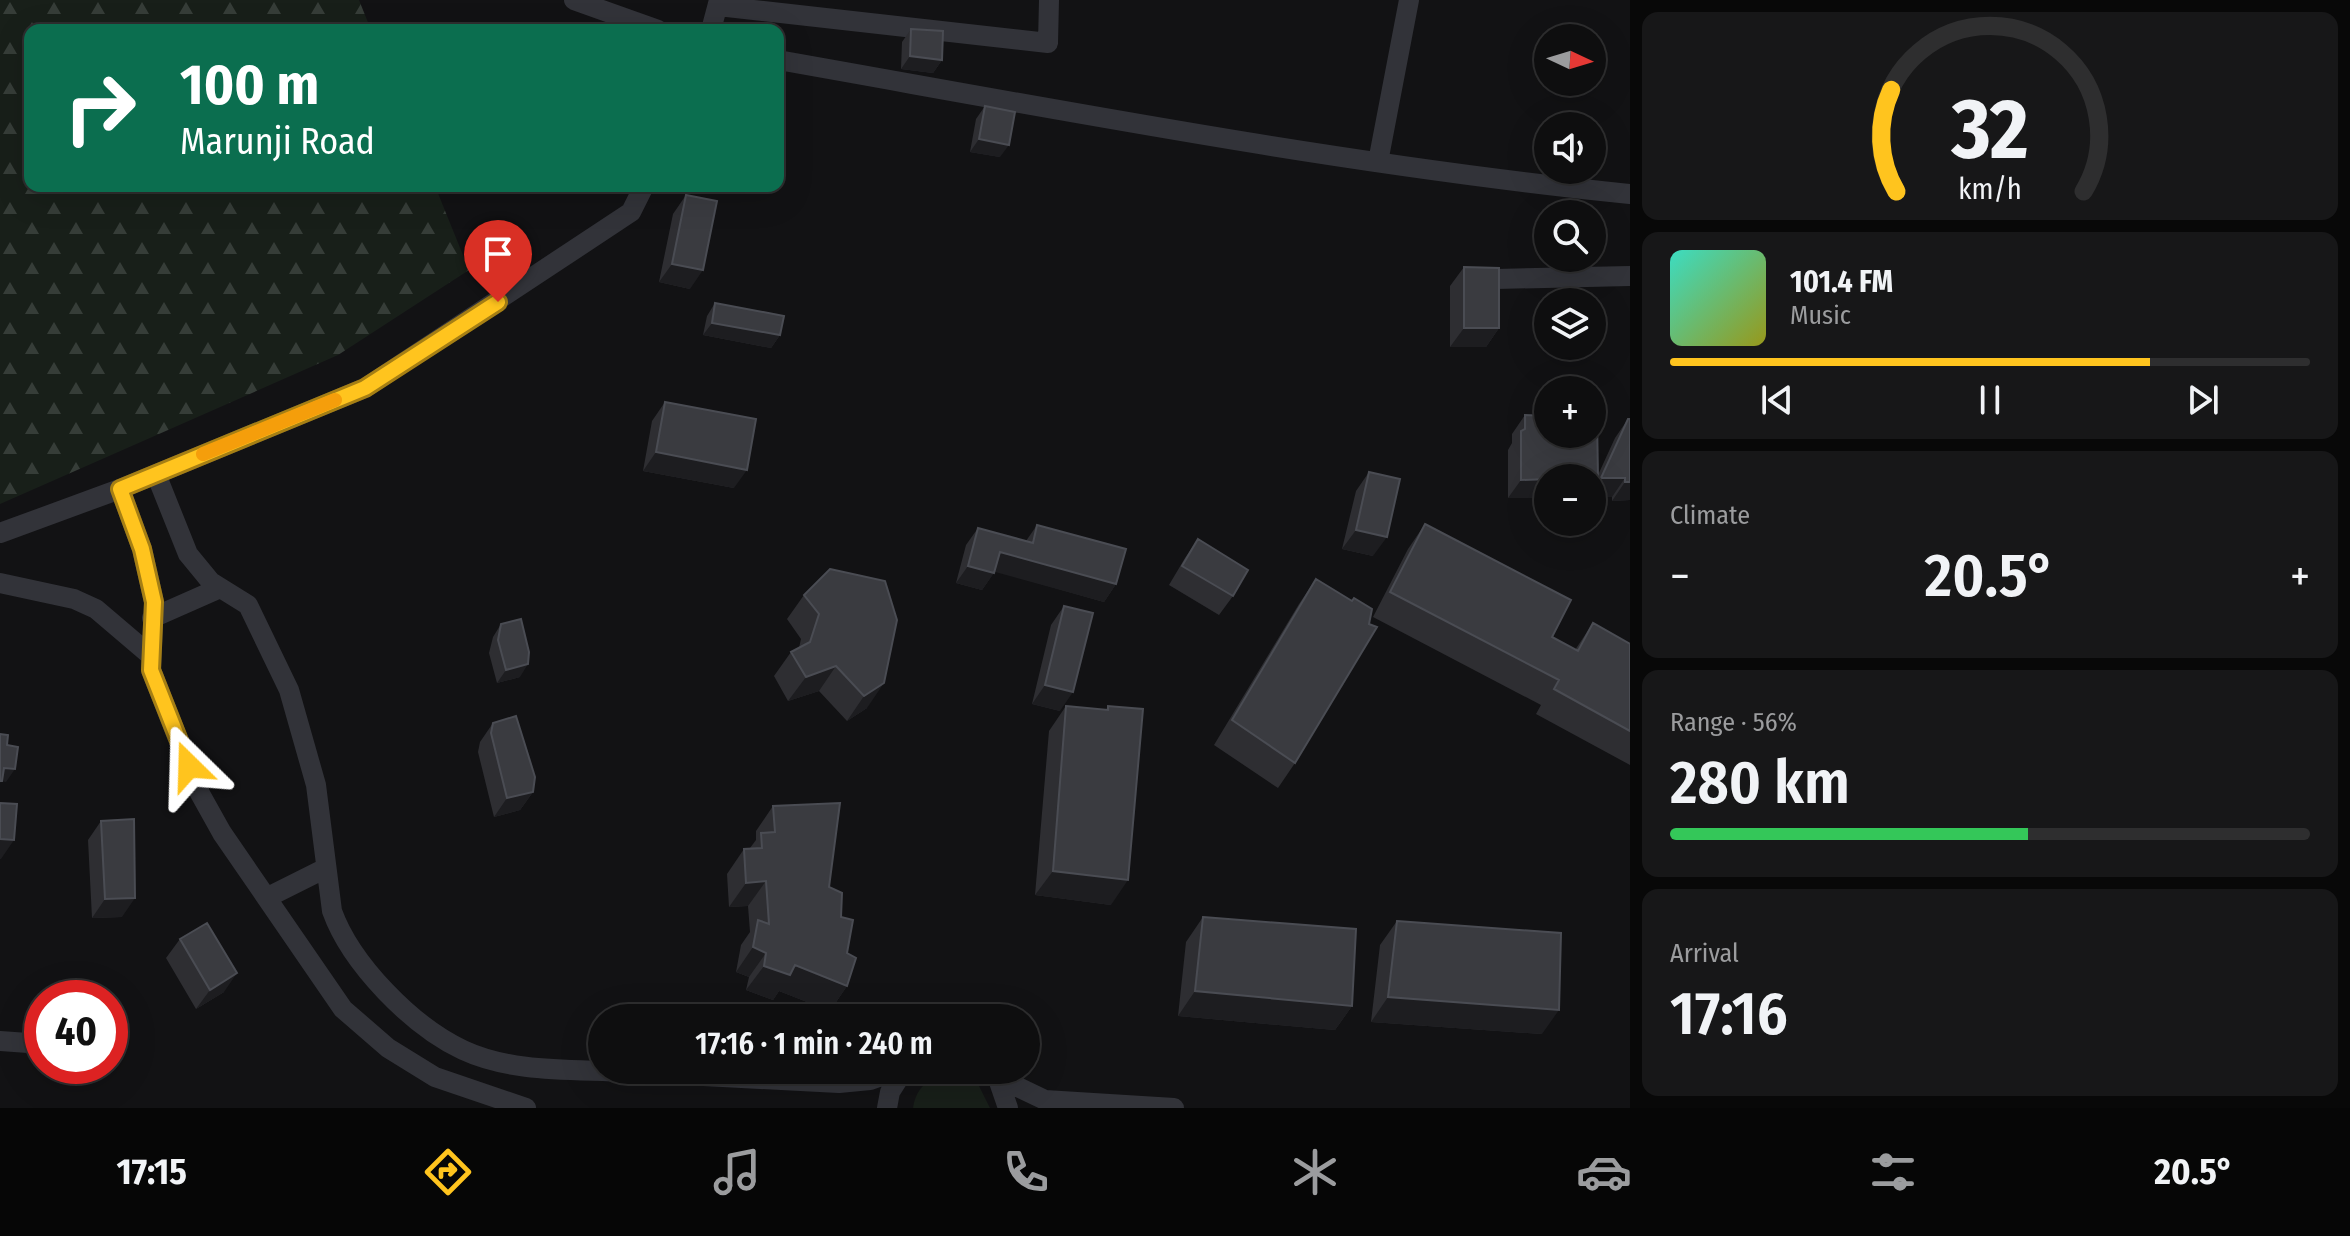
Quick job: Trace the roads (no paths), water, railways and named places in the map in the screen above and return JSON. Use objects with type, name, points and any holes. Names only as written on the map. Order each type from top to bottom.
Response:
[{"type":"street","points":[[574,0],[641,24]]},
{"type":"street","points":[[713,24],[718,3],[1048,43],[1049,0]]},
{"type":"street","points":[[1378,162],[1409,0]]},
{"type":"street","points":[[784,61],[1221,138],[1501,181],[1630,194]]},
{"type":"street","points":[[0,533],[120,489],[365,388],[631,212],[641,192]]},
{"type":"street","points":[[1496,279],[1630,276]]},
{"type":"street","points":[[156,474],[188,554],[220,588],[248,605],[289,690],[316,785],[332,911],[352,952],[409,1014],[466,1052],[537,1068],[588,1071]]},
{"type":"street","points":[[120,489],[142,549],[154,602],[151,670],[198,790],[222,833],[343,1009],[388,1048],[462,1089],[526,1108]]},
{"type":"street","points":[[0,583],[74,599],[96,609],[150,655]]},
{"type":"street","points":[[152,618],[220,588]]},
{"type":"street","points":[[268,897],[326,868]]},
{"type":"street","points":[[0,1041],[24,1043]]},
{"type":"street","points":[[887,1108],[895,1084]]},
{"type":"street","points":[[999,1084],[1008,1108]]},
{"type":"street","points":[[1014,1084],[1045,1100],[1174,1108]]}]
